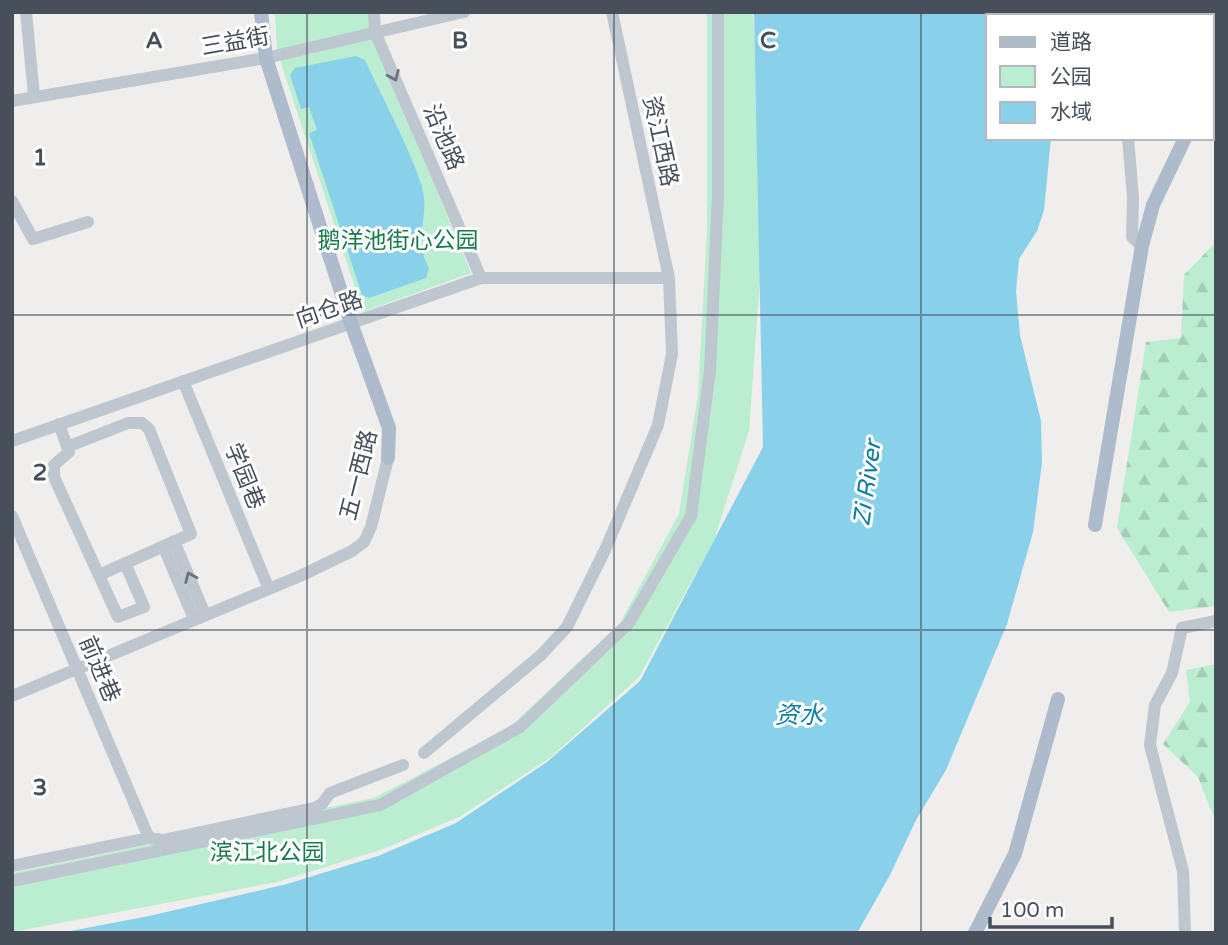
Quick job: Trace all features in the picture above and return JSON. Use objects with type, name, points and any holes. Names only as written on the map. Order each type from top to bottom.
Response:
[{"type":"main road","points":[[261,12],[269,57]]},
{"type":"main road","name":"五一西路","points":[[269,12],[269,57],[355,322],[393,418],[388,458]]},
{"type":"main road","points":[[1094,525],[1142,246],[1153,205],[1184,140]]},
{"type":"main road","points":[[976,932],[1015,854],[1058,699]]},
{"type":"street","points":[[26,12],[34,96]]},
{"type":"street","name":"沿池路","points":[[374,12],[375,32],[481,278]]},
{"type":"street","name":"三益街","points":[[12,100],[269,57],[464,12]]},
{"type":"street","name":"资江西路","points":[[424,753],[541,655],[567,627],[658,425],[672,354],[669,278],[612,12]]},
{"type":"street","points":[[12,881],[380,805],[520,727],[629,623],[691,516],[710,370],[718,195],[718,12]]},
{"type":"street","points":[[1128,140],[1133,198],[1132,237],[1142,246]]},
{"type":"street","points":[[12,201],[33,239],[88,222]]},
{"type":"street","name":"向仓路","points":[[12,441],[481,278],[669,278]]},
{"type":"street","name":"学园巷","points":[[183,381],[268,587]]},
{"type":"street","points":[[67,447],[128,423],[142,423],[149,429],[191,534],[99,575]]},
{"type":"street","points":[[59,424],[69,452],[54,465],[54,477],[118,617],[144,607],[125,563]]},
{"type":"street","name":"五一西路","points":[[14,690],[78,669],[338,559],[364,542],[371,527],[388,458]]},
{"type":"street","name":"前进巷","points":[[12,516],[149,838]]},
{"type":"street","points":[[168,544],[200,616]]},
{"type":"street","points":[[1185,933],[1183,871],[1150,745],[1155,705],[1172,673],[1182,628],[1216,621]]},
{"type":"street","points":[[12,866],[314,808],[322,804],[330,793],[403,765]]},
{"type":"green space","name":"鹅洋池街心公园","points":[[275,12],[369,12],[370,33],[471,273],[363,312],[277,51]]},
{"type":"green space","name":"滨江北公园","points":[[707,12],[753,12],[764,225],[749,431],[714,540],[639,677],[551,757],[459,817],[383,849],[277,882],[12,932],[12,873],[374,798],[510,727],[620,623],[679,514],[698,395],[707,232]]},
{"type":"green space","points":[[1216,12],[1216,67],[1214,68],[1214,14],[1124,14]]},
{"type":"green space","points":[[1216,242],[1216,606],[1169,612],[1117,528],[1146,342],[1181,338],[1184,275]]},
{"type":"green space","points":[[1216,664],[1216,823],[1198,777],[1163,744],[1190,702],[1186,670]]},
{"type":"water","name":"资水","points":[[754,12],[1052,12],[986,14],[986,140],[1051,140],[1044,210],[1037,231],[1019,259],[1016,291],[1020,335],[1041,421],[1042,463],[1033,532],[1007,624],[946,770],[916,820],[890,875],[857,933],[60,933],[149,916],[287,884],[378,856],[456,823],[547,762],[640,681],[763,447]]},
{"type":"water","name":"鹅洋池街心公园","points":[[356,56],[365,60],[421,184],[424,206],[421,235],[429,268],[426,278],[369,298],[362,295],[309,133],[317,130],[309,107],[301,109],[290,75],[295,68]]},
{"type":"water label","name":"Zi River","points":[[867,483]]}]
